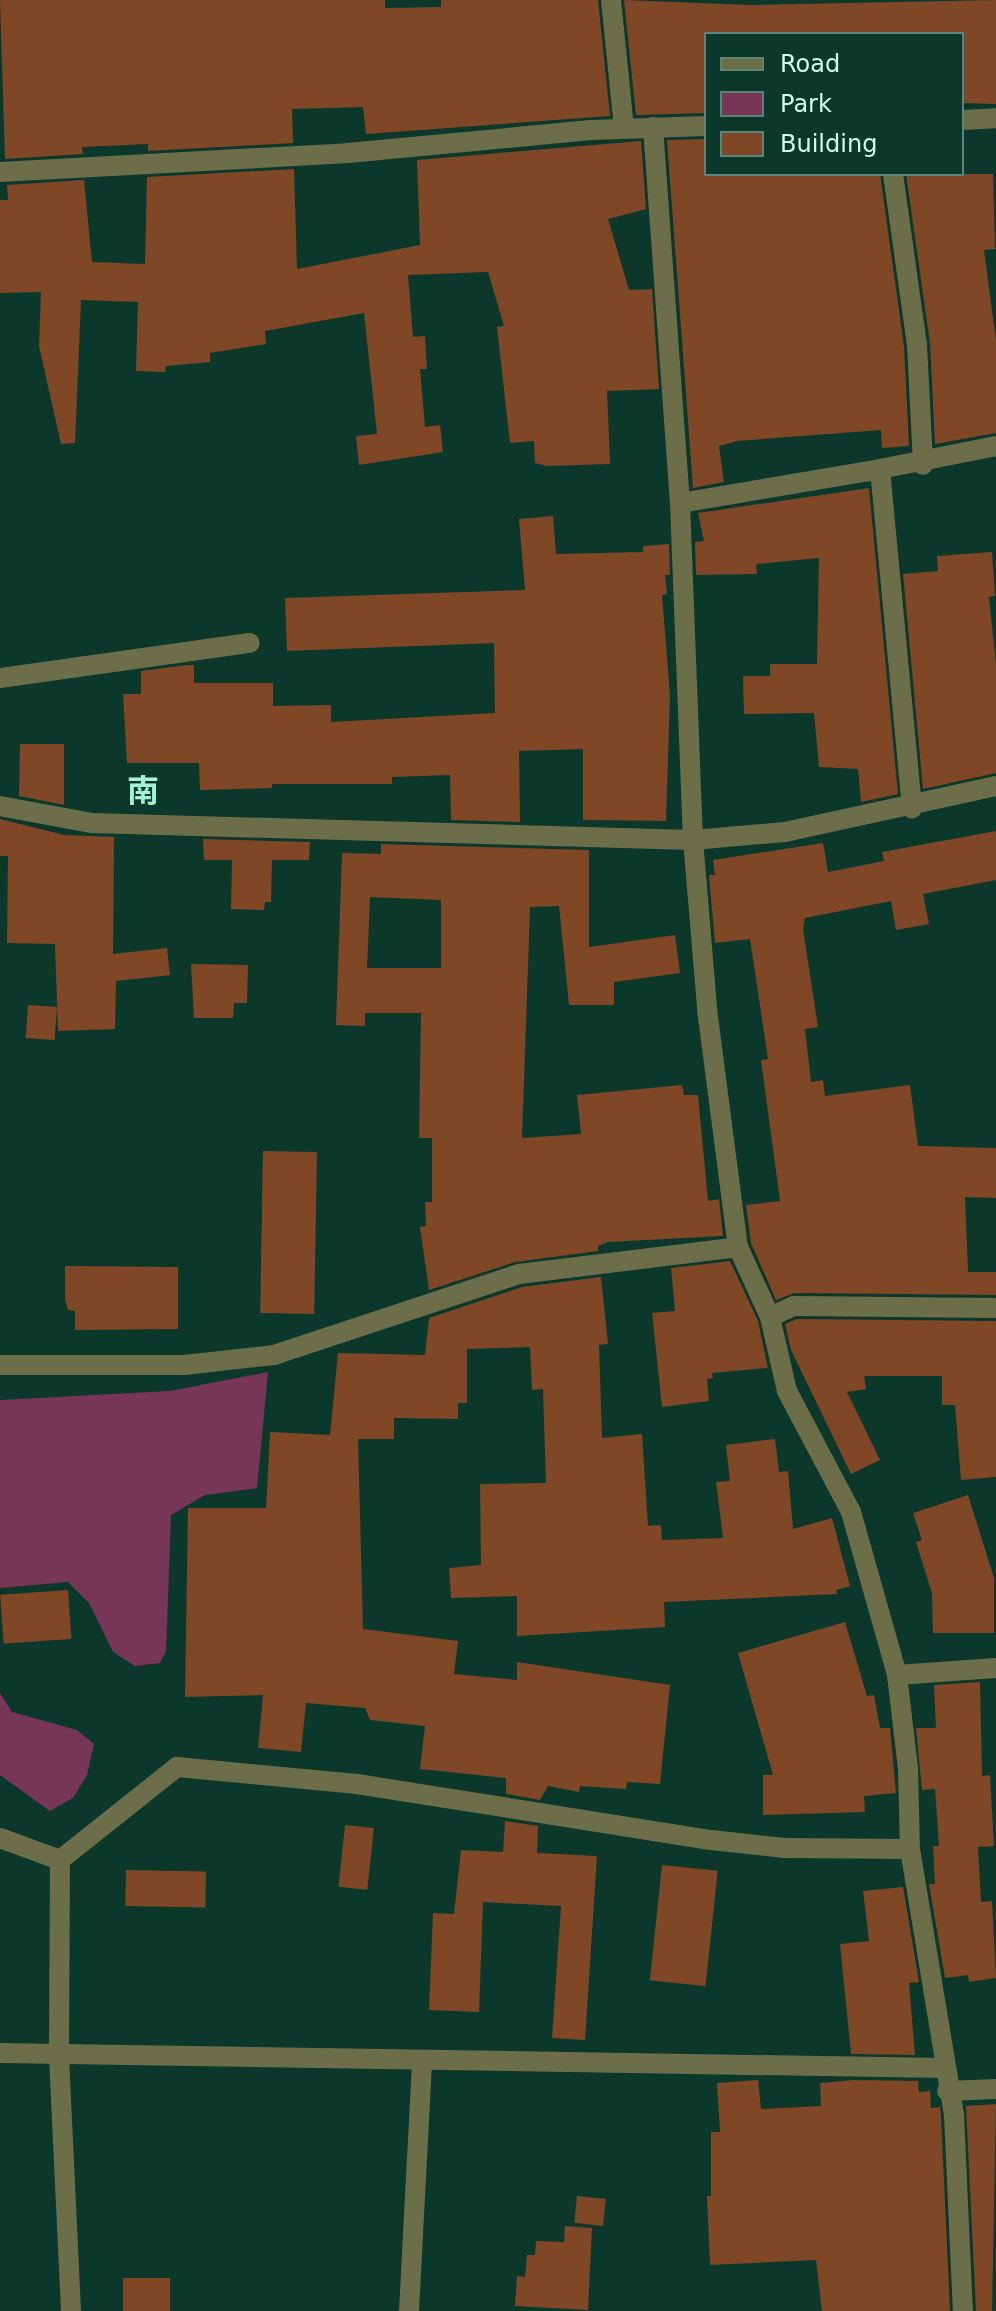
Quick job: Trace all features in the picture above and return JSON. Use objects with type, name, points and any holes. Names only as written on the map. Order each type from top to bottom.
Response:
[{"type":"street","points":[[611,0],[624,128]]},
{"type":"street","points":[[964,120],[996,118]]},
{"type":"street","points":[[0,172],[334,154],[624,128],[704,126]]},
{"type":"street","points":[[653,127],[680,503],[693,840],[708,1017],[738,1247],[770,1317],[787,1391],[851,1512],[897,1675],[908,1768],[910,1849],[947,2091],[954,2115],[963,2311]]},
{"type":"street","points":[[893,176],[917,345],[923,465]]},
{"type":"street","points":[[680,503],[880,469],[923,465],[996,446]]},
{"type":"street","points":[[880,469],[912,808]]},
{"type":"street","points":[[0,678],[250,643]]},
{"type":"street","points":[[0,806],[92,823],[693,840],[785,832],[912,808],[996,786]]},
{"type":"street","points":[[0,1365],[184,1365],[274,1355],[519,1274],[738,1247]]},
{"type":"street","points":[[770,1317],[794,1306],[996,1308]]},
{"type":"street","points":[[897,1675],[996,1668]]},
{"type":"street","points":[[60,1860],[177,1767],[357,1784],[740,1843],[910,1849]]},
{"type":"street","points":[[0,1838],[60,1860]]},
{"type":"street","points":[[60,1860],[59,2053],[71,2311]]},
{"type":"street","points":[[0,2053],[945,2068]]},
{"type":"street","points":[[409,2311],[422,2060]]},
{"type":"street","points":[[947,2091],[996,2089]]},
{"type":"green space","points":[[268,1372],[257,1488],[205,1495],[171,1515],[166,1651],[160,1663],[135,1666],[113,1652],[89,1603],[68,1582],[0,1588],[0,1400],[170,1391]]},
{"type":"green space","points":[[0,1693],[12,1712],[77,1730],[94,1744],[87,1775],[73,1798],[50,1811],[0,1775]]},
{"type":"building","points":[[0,0],[385,0],[385,8],[441,7],[441,0],[598,0],[610,116],[366,134],[363,107],[292,109],[293,143],[148,151],[148,144],[82,147],[83,154],[5,159]]},
{"type":"building","points":[[624,0],[750,5],[996,0],[996,104],[964,103],[964,32],[704,32],[704,113],[636,115]]},
{"type":"building","points":[[704,139],[704,176],[880,176],[904,346],[909,446],[882,448],[881,430],[737,441],[719,446],[724,482],[693,488],[667,140]]},
{"type":"building","points":[[641,141],[646,209],[608,219],[629,290],[652,289],[659,389],[607,391],[610,464],[547,466],[535,463],[534,441],[510,443],[497,327],[504,326],[488,272],[408,275],[413,337],[425,336],[427,369],[420,369],[425,427],[440,425],[443,452],[359,465],[356,436],[377,434],[364,313],[265,331],[266,344],[210,353],[210,362],[166,366],[165,372],[136,371],[138,302],[81,300],[75,443],[61,444],[39,346],[41,292],[0,293],[0,200],[8,200],[7,185],[84,180],[92,262],[145,264],[147,177],[294,169],[297,269],[420,245],[417,160]]},
{"type":"building","points":[[993,174],[995,249],[984,250],[996,340],[996,433],[935,444],[930,343],[906,176]]},
{"type":"building","points":[[869,488],[898,794],[861,802],[858,769],[819,767],[814,713],[744,714],[743,676],[770,676],[770,664],[817,664],[819,558],[756,564],[757,574],[696,575],[695,542],[704,541],[698,513]]},
{"type":"building","points":[[553,516],[556,554],[643,552],[643,546],[669,544],[670,575],[665,575],[667,594],[662,595],[670,695],[666,821],[583,820],[583,749],[519,751],[520,822],[451,820],[450,775],[392,777],[392,784],[272,784],[272,788],[200,790],[199,763],[127,763],[123,694],[141,694],[141,671],[194,665],[194,683],[273,683],[273,706],[331,705],[331,722],[495,713],[494,643],[287,651],[285,598],[525,590],[519,519]]},
{"type":"building","points":[[992,552],[995,596],[989,597],[996,665],[996,773],[923,789],[903,574],[938,571],[937,556]]},
{"type":"building","points":[[20,744],[64,744],[64,805],[19,796]]},
{"type":"building","points":[[0,819],[64,835],[114,837],[113,954],[167,948],[170,975],[116,981],[115,1029],[58,1031],[55,944],[7,943],[8,856],[0,856]]},
{"type":"building","points":[[996,831],[996,880],[923,894],[929,924],[896,930],[891,901],[805,918],[803,929],[818,1027],[805,1029],[811,1082],[823,1080],[825,1096],[910,1085],[918,1146],[996,1148],[996,1198],[965,1197],[968,1272],[996,1272],[996,1295],[794,1293],[776,1300],[751,1243],[746,1205],[780,1201],[761,1060],[768,1059],[750,939],[715,943],[709,875],[715,875],[713,860],[823,843],[828,872],[884,861],[882,852]]},
{"type":"building","points":[[203,839],[310,842],[309,860],[272,860],[271,902],[265,902],[264,910],[231,909],[232,860],[204,860]]},
{"type":"building","points":[[381,844],[589,850],[589,947],[675,935],[680,973],[614,982],[614,1005],[569,1005],[559,906],[530,907],[522,1138],[581,1134],[577,1095],[682,1085],[684,1095],[698,1095],[708,1201],[719,1199],[723,1236],[608,1242],[598,1246],[598,1251],[515,1262],[429,1290],[420,1227],[426,1226],[425,1202],[432,1202],[432,1138],[419,1138],[421,1013],[365,1013],[365,1026],[336,1025],[342,853],[381,854]],"holes":[[[370,897],[441,900],[441,968],[367,968]]]},
{"type":"building","points":[[191,964],[248,965],[247,1003],[234,1003],[233,1018],[194,1018]]},
{"type":"building","points":[[28,1005],[57,1007],[55,1040],[26,1038]]},
{"type":"building","points":[[263,1151],[317,1152],[314,1314],[260,1313]]},
{"type":"building","points":[[730,1261],[758,1321],[768,1368],[712,1373],[713,1378],[707,1379],[709,1401],[662,1407],[652,1313],[675,1311],[671,1268]]},
{"type":"building","points":[[65,1266],[178,1267],[178,1329],[75,1330],[75,1311],[68,1310],[65,1299]]},
{"type":"building","points":[[601,1277],[608,1344],[599,1345],[602,1438],[642,1434],[648,1526],[661,1525],[662,1540],[723,1538],[716,1482],[730,1481],[726,1445],[775,1439],[779,1472],[788,1471],[793,1529],[832,1518],[850,1586],[836,1590],[837,1594],[664,1602],[665,1627],[517,1636],[517,1596],[451,1598],[449,1568],[481,1565],[480,1484],[546,1483],[543,1389],[532,1390],[530,1347],[467,1349],[467,1403],[458,1403],[458,1419],[394,1418],[394,1439],[358,1439],[363,1629],[458,1641],[454,1674],[517,1680],[517,1662],[670,1685],[660,1784],[627,1782],[626,1789],[580,1786],[579,1792],[548,1786],[540,1800],[506,1794],[506,1778],[420,1769],[425,1726],[370,1720],[365,1708],[306,1703],[301,1752],[258,1748],[263,1695],[185,1697],[188,1508],[266,1508],[270,1432],[330,1435],[338,1353],[425,1355],[429,1318],[522,1287]]},
{"type":"building","points":[[797,1319],[996,1321],[996,1477],[961,1480],[955,1405],[942,1405],[942,1376],[864,1376],[866,1389],[847,1392],[880,1460],[851,1474],[791,1350],[785,1324]]},
{"type":"building","points":[[968,1495],[994,1578],[994,1633],[933,1633],[932,1593],[916,1542],[922,1540],[913,1513]]},
{"type":"building","points":[[68,1590],[71,1639],[4,1644],[0,1595]]},
{"type":"building","points":[[845,1622],[867,1696],[874,1695],[880,1728],[890,1728],[896,1793],[864,1796],[865,1812],[763,1815],[763,1775],[773,1775],[738,1653]]},
{"type":"building","points":[[980,1682],[982,1776],[990,1775],[994,1846],[978,1847],[981,1902],[992,1901],[996,1978],[969,1982],[968,1975],[945,1978],[929,1884],[935,1884],[933,1846],[939,1846],[935,1789],[922,1790],[916,1728],[936,1728],[934,1685]]},
{"type":"building","points":[[505,1821],[538,1826],[537,1853],[597,1856],[585,2040],[552,2038],[561,1906],[483,1902],[479,2012],[429,2010],[433,1913],[454,1914],[461,1850],[503,1852]]},
{"type":"building","points":[[345,1825],[374,1828],[367,1890],[339,1887]]},
{"type":"building","points":[[662,1865],[718,1871],[706,1986],[650,1980]]},
{"type":"building","points":[[126,1870],[206,1871],[205,1907],[125,1906]]},
{"type":"building","points":[[903,1887],[919,1982],[909,1983],[915,2055],[851,2054],[840,1944],[869,1941],[863,1891]]},
{"type":"building","points":[[758,2080],[761,2109],[821,2106],[820,2083],[918,2081],[919,2092],[930,2091],[931,2108],[940,2107],[941,2116],[950,2311],[822,2311],[816,2260],[710,2265],[707,2196],[711,2196],[711,2132],[720,2132],[717,2083]]},
{"type":"building","points":[[996,2104],[992,2311],[976,2311],[966,2106]]},
{"type":"building","points":[[577,2196],[606,2199],[603,2226],[574,2223]]},
{"type":"building","points":[[565,2226],[592,2228],[588,2310],[515,2306],[517,2276],[525,2277],[527,2255],[535,2255],[536,2241],[564,2242]]},
{"type":"building","points":[[123,2278],[170,2278],[170,2311],[123,2311]]},
{"type":"district","name":"南","points":[[143,791]]}]
